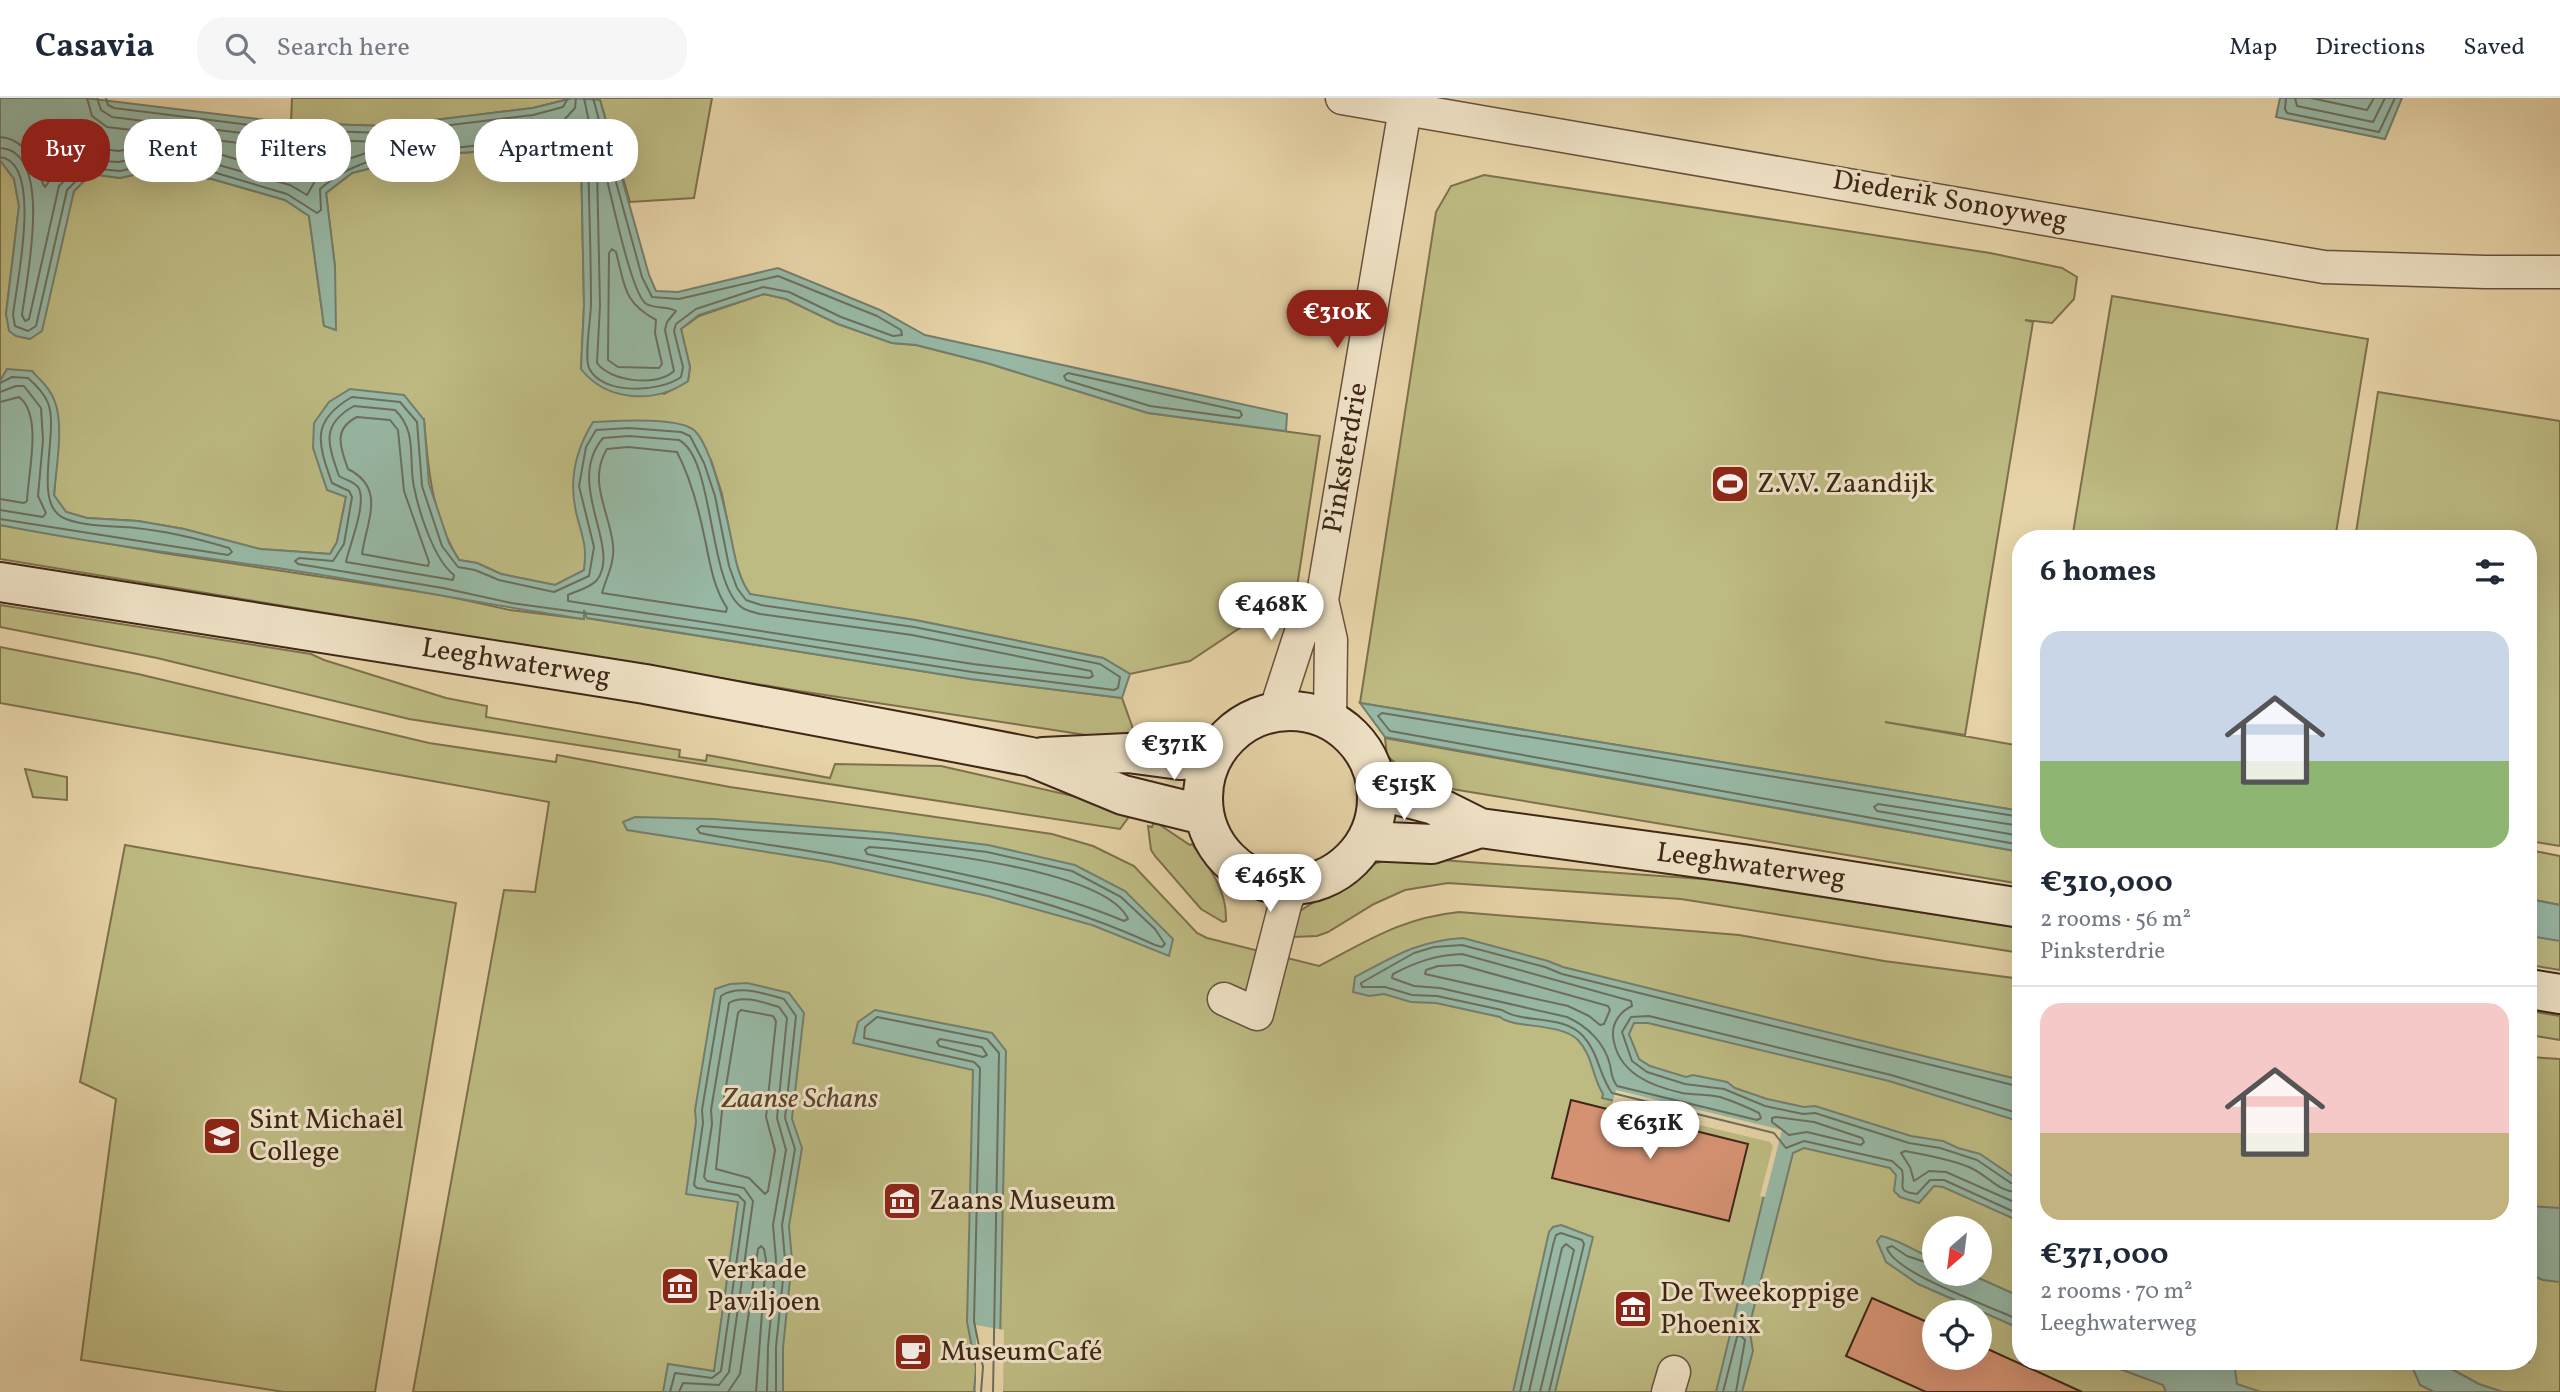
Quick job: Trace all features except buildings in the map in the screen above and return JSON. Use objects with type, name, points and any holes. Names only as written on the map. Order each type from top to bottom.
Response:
[{"type":"main road","name":"Leeghwaterweg","points":[[0,582],[645,684],[1031,757],[1123,795],[1204,815]]},
{"type":"main road","points":[[1275,712],[1303,712],[1330,721],[1348,734],[1362,750],[1372,769],[1377,790],[1377,807],[1366,841],[1348,864],[1323,879],[1294,886],[1269,884],[1245,874],[1226,858],[1212,838],[1204,815],[1202,795],[1212,758],[1228,737],[1250,721],[1275,712]]},
{"type":"main road","name":"Leeghwaterweg","points":[[1031,757],[1128,753],[1180,760],[1212,758]]},
{"type":"main road","name":"Leeghwaterweg","points":[[1377,790],[1434,805],[1480,828],[1743,864],[2012,907]]},
{"type":"main road","name":"Leeghwaterweg","points":[[1366,841],[1432,844],[1480,828]]},
{"type":"main road","points":[[2537,990],[2560,994]]},
{"type":"street","name":"Diederik Sonoyweg","points":[[1342,98],[2324,267],[2560,272]]},
{"type":"street","name":"Pinksterdrie","points":[[1330,721],[1331,640],[1322,600],[1405,109]]},
{"type":"street","name":"Pinksterdrie","points":[[1275,712],[1300,635],[1322,600]]},
{"type":"street","points":[[1224,999],[1256,1014],[1286,901],[1294,886]]},
{"type":"green space","points":[[292,98],[573,98],[533,108],[443,119],[365,119],[365,125],[351,125],[351,119],[291,119]]},
{"type":"green space","points":[[587,98],[712,98],[694,198],[630,202],[624,182],[638,182],[638,119],[606,119],[600,100]]},
{"type":"green space","points":[[474,152],[474,182],[582,182],[584,305],[581,369],[664,394],[688,381],[690,367],[681,329],[699,316],[764,294],[786,299],[838,324],[892,343],[916,345],[987,363],[1148,413],[1320,436],[1295,600],[1252,620],[1190,661],[1130,674],[1103,658],[915,620],[762,598],[750,594],[736,564],[722,494],[711,460],[577,514],[587,548],[584,571],[555,585],[501,574],[477,563],[459,560],[450,544],[433,492],[424,420],[346,497],[337,542],[330,554],[260,549],[184,529],[138,521],[87,518],[66,512],[54,496],[58,439],[7,370],[0,381],[0,160],[14,179],[19,206],[6,314],[16,336],[30,339],[74,191],[83,182],[110,182],[110,177],[124,177],[124,182],[222,182],[285,200],[309,216],[324,325],[335,267],[326,193],[340,182],[351,182],[352,173],[365,170],[365,182],[460,182],[460,153]]},
{"type":"green space","name":"Z.V.V. Zaandijk","points":[[1484,175],[1990,253],[2062,268],[2077,277],[2074,299],[2052,323],[2025,320],[2033,322],[1965,735],[1885,722],[2012,744],[2012,810],[1360,703],[1436,212],[1451,186]]},
{"type":"green space","points":[[2112,296],[2368,339],[2336,530],[2073,530]]},
{"type":"green space","points":[[2378,392],[2560,421],[2560,846],[2537,842],[2537,530],[2356,530]]},
{"type":"green space","points":[[0,525],[163,553],[442,595],[510,610],[584,619],[582,605],[587,618],[971,679],[1122,698],[1138,743],[799,691],[0,559]]},
{"type":"green space","points":[[0,605],[311,654],[446,698],[487,706],[486,717],[680,750],[679,757],[706,761],[707,755],[830,778],[835,764],[941,766],[1130,809],[1131,814],[1120,829],[409,719],[157,658],[0,627]]},
{"type":"green space","name":"Zaanse Schans","points":[[0,647],[138,674],[429,743],[556,762],[557,755],[730,787],[1052,834],[1093,846],[1134,866],[1197,933],[1207,938],[1319,966],[1403,925],[1459,912],[1739,935],[1884,961],[2012,978],[2012,1370],[2537,1370],[2537,1058],[2560,1059],[2560,1392],[413,1392],[504,890],[535,892],[549,802],[0,703]]},
{"type":"green space","points":[[1385,738],[2012,850],[2012,882],[1446,788],[1416,780],[1387,756]]},
{"type":"green space","points":[[25,769],[67,777],[67,800],[33,797]]},
{"type":"green space","points":[[1154,821],[1192,844],[1199,853],[1224,899],[1226,921],[1223,922],[1201,909],[1155,856],[1151,850],[1148,826],[1152,827]]},
{"type":"green space","name":"Sint Michaël College","points":[[125,845],[456,903],[375,1392],[284,1392],[81,1360],[116,1099],[80,1082]]},
{"type":"green space","points":[[2537,852],[2560,856],[2560,905],[2537,901]]},
{"type":"green space","points":[[1428,859],[1715,880],[2012,927],[2012,952],[1681,899],[1448,883],[1405,890],[1374,904],[1328,932],[1317,936],[1293,937],[1300,911],[1374,864],[1386,860]]},
{"type":"green space","points":[[2537,935],[2560,939],[2560,970],[2537,966]]},
{"type":"green space","points":[[2537,1012],[2560,1016],[2560,1040],[2537,1036]]},
{"type":"water","points":[[0,98],[85,98],[258,119],[236,119],[236,182],[340,182],[326,193],[335,267],[336,330],[324,326],[309,216],[285,200],[222,182],[222,119],[124,119],[124,177],[120,178],[110,177],[110,119],[21,119],[21,182],[83,182],[74,191],[42,331],[30,339],[16,336],[9,331],[6,314],[19,206],[14,179],[0,160]]},
{"type":"water","points":[[573,98],[600,100],[605,119],[474,119],[474,152],[460,153],[460,119],[443,119],[533,108]]},
{"type":"water","points":[[2280,98],[2402,98],[2385,139],[2276,117]]},
{"type":"water","points":[[351,125],[365,125],[365,170],[352,173]]},
{"type":"water","points":[[582,182],[623,182],[656,291],[678,292],[778,268],[880,310],[925,335],[1287,414],[1286,431],[1148,413],[987,363],[916,345],[892,343],[838,324],[786,299],[764,294],[699,315],[681,329],[690,367],[688,381],[661,393],[632,396],[604,388],[581,369],[584,305]]},
{"type":"water","points":[[7,369],[32,371],[53,397],[59,423],[54,495],[66,512],[87,518],[138,521],[184,529],[260,549],[330,554],[337,542],[346,497],[327,490],[313,448],[314,423],[329,402],[350,389],[404,395],[424,420],[429,484],[449,543],[459,560],[477,563],[501,574],[555,585],[584,570],[585,548],[574,503],[573,479],[582,444],[593,422],[646,420],[676,423],[695,431],[707,451],[721,495],[739,573],[750,594],[915,620],[1103,658],[1130,674],[1122,698],[971,679],[587,618],[584,610],[584,619],[0,525],[0,381]]},
{"type":"water","points":[[1360,703],[2012,810],[2012,850],[1385,737]]},
{"type":"water","points":[[635,817],[714,819],[890,833],[988,845],[1075,865],[1125,891],[1173,939],[1169,956],[1092,925],[988,896],[830,862],[627,830],[623,822]]},
{"type":"water","points":[[2537,901],[2560,905],[2560,941],[2537,937]]},
{"type":"water","points":[[1463,938],[1563,967],[2012,1078],[2012,1119],[1889,1081],[1648,1023],[1634,1023],[1629,1034],[1639,1059],[1650,1066],[1686,1077],[1693,1075],[1727,1082],[1735,1088],[1767,1099],[1804,1107],[1815,1106],[1911,1136],[1943,1141],[1980,1154],[2012,1176],[2012,1218],[1943,1187],[1934,1186],[1919,1203],[1900,1197],[1894,1191],[1896,1175],[1890,1168],[1804,1148],[1793,1153],[1749,1327],[1753,1351],[1742,1392],[1716,1392],[1776,1146],[1772,1139],[1602,1098],[1603,1094],[1583,1046],[1570,1034],[1560,1030],[1516,1023],[1436,1003],[1411,1002],[1384,994],[1369,996],[1353,992],[1355,977],[1419,946]]},
{"type":"water","points":[[747,983],[789,993],[804,1013],[792,1119],[802,1148],[789,1226],[792,1260],[783,1348],[783,1392],[663,1392],[668,1364],[714,1371],[738,1202],[686,1194],[696,1122],[695,1110],[715,989],[730,984]]},
{"type":"water","points":[[875,1010],[992,1033],[1006,1051],[999,1392],[974,1392],[976,1368],[967,1322],[973,1070],[853,1043],[858,1022]]},
{"type":"water","points":[[2537,1207],[2560,1208],[2560,1282],[2537,1277]]},
{"type":"water","points":[[1561,1225],[1593,1237],[1555,1392],[1513,1392],[1549,1232],[1553,1227]]},
{"type":"water","points":[[1881,1236],[1922,1253],[1922,1286],[1918,1284],[1886,1262],[1877,1241]]},
{"type":"water","points":[[1992,1284],[2012,1293],[2012,1325],[1992,1316],[1992,1300],[1955,1300],[1923,1286]]},
{"type":"water","points":[[2123,1370],[2235,1370],[2237,1384],[2261,1392],[2166,1392],[2163,1385]]},
{"type":"water","points":[[2413,1370],[2454,1370],[2479,1384],[2503,1392],[2434,1392],[2420,1385]]},
{"type":"pier","points":[[1616,1090],[1782,1130],[1765,1197],[1760,1196],[1773,1146],[1770,1142],[1612,1104]]},
{"type":"pier","points":[[976,1325],[1004,1330],[1003,1392],[976,1392]]},
{"type":"place","name":"Z.V.V. Zaandijk","points":[[1730,484]]},
{"type":"place","name":"Sint Michaël College","points":[[222,1136]]},
{"type":"place","name":"Zaans Museum","points":[[902,1201]]},
{"type":"place","name":"Verkade Paviljoen","points":[[680,1286]]},
{"type":"place","name":"De Tweekoppige Phoenix","points":[[1633,1309]]},
{"type":"place","name":"MuseumCafé","points":[[913,1352]]}]
